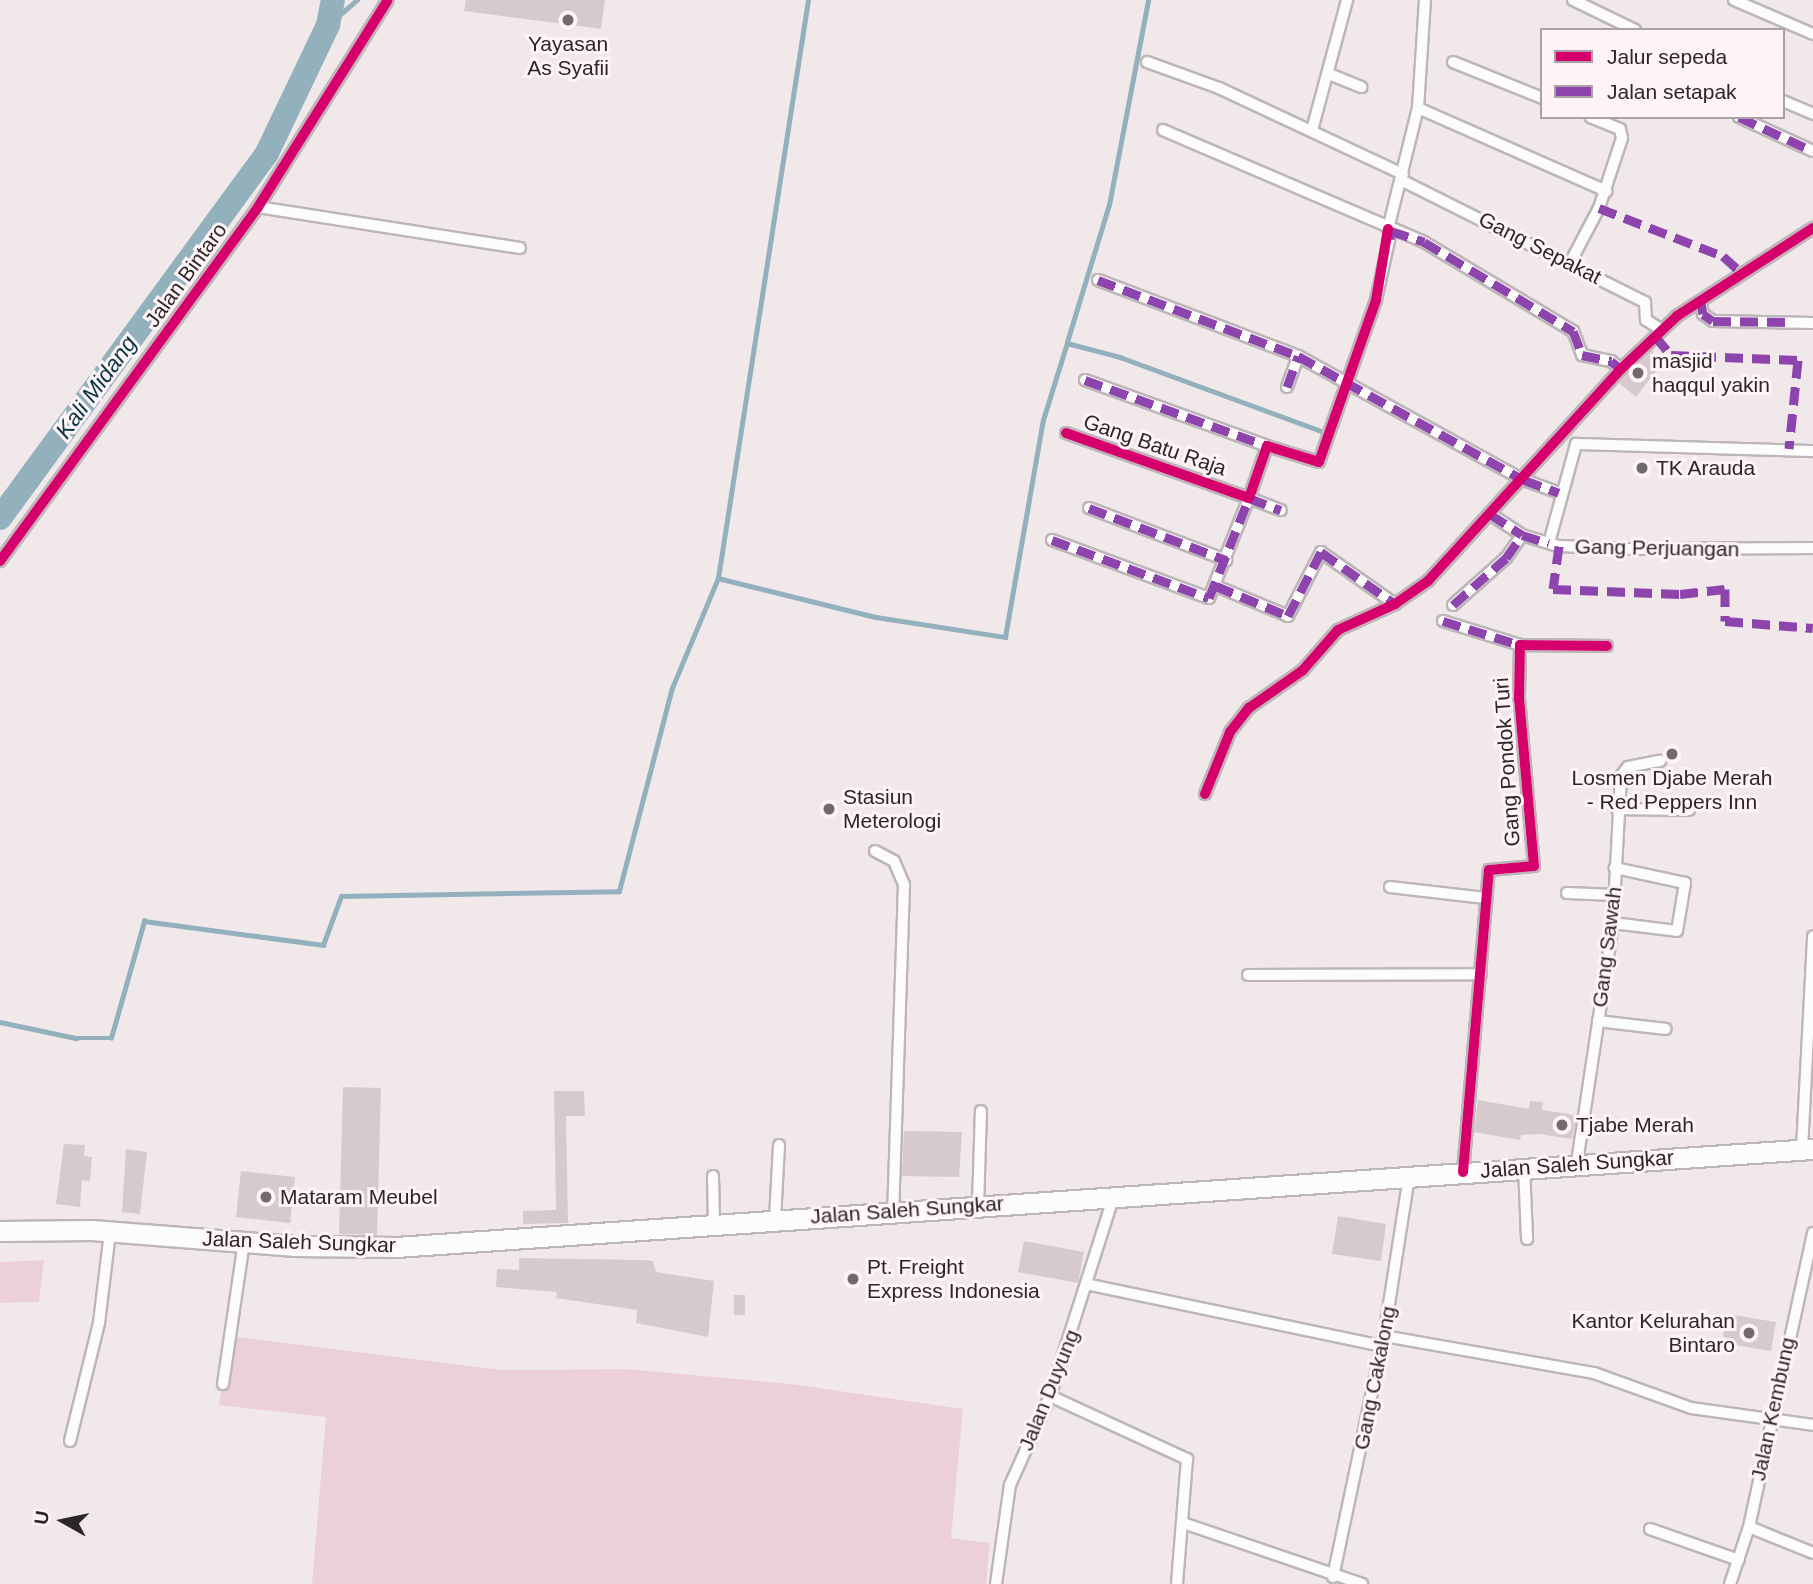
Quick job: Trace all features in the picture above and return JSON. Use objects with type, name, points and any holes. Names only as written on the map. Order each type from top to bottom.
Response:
[{"type":"highway","name":"Jalan Saleh Sungkar","points":[[0,1231],[110,1232],[244,1242],[396,1247],[714,1222],[1409,1177],[1577,1162],[1807,1149]]},
{"type":"street","name":"Jalan Bintaro","points":[[0,561],[258,207],[388,0]]},
{"type":"street","points":[[1085,380],[1319,462],[1390,230],[1418,108],[1425,0]]},
{"type":"street","points":[[1573,0],[1631,28]]},
{"type":"street","points":[[1734,0],[1813,34]]},
{"type":"street","points":[[1312,130],[1329,74],[1343,1]]},
{"type":"street","name":"Gang Sepakat","points":[[1147,62],[1312,130],[1645,302],[1646,320],[1662,330]]},
{"type":"street","points":[[1453,62],[1540,97]]},
{"type":"street","points":[[1329,74],[1361,87]]},
{"type":"street","points":[[1785,102],[1813,114]]},
{"type":"street","points":[[1418,108],[1606,191]]},
{"type":"street","points":[[1570,263],[1606,191],[1622,133],[1594,119]]},
{"type":"street","points":[[1743,119],[1813,151]]},
{"type":"street","points":[[1163,130],[1390,230],[1424,242],[1573,331],[1582,355],[1611,361],[1620,369]]},
{"type":"street","points":[[258,207],[520,248]]},
{"type":"street","points":[[1205,794],[1230,732],[1249,708],[1303,670],[1338,631],[1395,604],[1428,581],[1524,480],[1620,369],[1662,330],[1813,228]]},
{"type":"street","points":[[1098,280],[1298,356],[1468,445],[1524,480],[1559,492]]},
{"type":"street","points":[[1701,302],[1703,314],[1713,321],[1813,323]]},
{"type":"street","points":[[1287,387],[1298,356]]},
{"type":"street","name":"Gang Batu Raja","points":[[1066,433],[1249,498],[1267,446]]},
{"type":"street","name":"Gang Perjuangan","points":[[1813,451],[1576,444],[1559,492],[1549,543],[1630,549],[1813,548]]},
{"type":"street","points":[[1052,541],[1204,598],[1216,586],[1249,498],[1281,510]]},
{"type":"street","points":[[1089,508],[1226,560]]},
{"type":"street","points":[[1490,514],[1522,535],[1549,543]]},
{"type":"street","points":[[1453,605],[1506,558],[1522,535]]},
{"type":"street","points":[[1216,586],[1288,616],[1321,552],[1395,604]]},
{"type":"street","points":[[1443,621],[1520,645],[1608,646]]},
{"type":"street","name":"Gang Pondok Turi","points":[[1463,1171],[1481,974],[1485,898],[1490,867],[1534,866],[1518,688],[1520,645]]},
{"type":"street","name":"Gang Sawah","points":[[1577,1162],[1613,923],[1617,808],[1622,770],[1660,761]]},
{"type":"street","points":[[1617,808],[1689,810]]},
{"type":"street","points":[[876,851],[894,861],[904,886],[893,1211]]},
{"type":"street","points":[[1613,923],[1678,931],[1685,883],[1615,868]]},
{"type":"street","points":[[1390,887],[1485,898]]},
{"type":"street","points":[[1567,893],[1615,895]]},
{"type":"street","points":[[1807,1149],[1813,936]]},
{"type":"street","points":[[1248,975],[1481,974]]},
{"type":"street","points":[[1598,1021],[1666,1029]]},
{"type":"street","points":[[978,1205],[981,1111]]},
{"type":"street","points":[[775,1219],[779,1145]]},
{"type":"street","points":[[1524,1166],[1527,1239]]},
{"type":"street","points":[[713,1176],[714,1222]]},
{"type":"street","name":"Gang Cakalong","points":[[1332,1577],[1381,1340],[1409,1177]]},
{"type":"street","name":"Jalan Duyung","points":[[996,1584],[1010,1485],[1050,1396],[1090,1285],[1113,1198]]},
{"type":"street","points":[[70,1441],[99,1323],[110,1232]]},
{"type":"street","name":"Jalan Kembung","points":[[1730,1584],[1749,1527],[1769,1422],[1813,1234]]},
{"type":"street","points":[[223,1384],[244,1242]]},
{"type":"street","points":[[1090,1285],[1381,1340],[1594,1373],[1691,1408],[1769,1422],[1813,1425]]},
{"type":"street","points":[[1050,1396],[1187,1459],[1186,1524],[1177,1584]]},
{"type":"street","points":[[1186,1524],[1332,1577],[1362,1584]]},
{"type":"street","points":[[1749,1527],[1813,1553]]},
{"type":"street","points":[[1650,1529],[1739,1560]]},
{"type":"shaded area","points":[[44,1260],[39,1302],[0,1303],[0,1262]]},
{"type":"shaded area","points":[[230,1336],[502,1370],[625,1369],[791,1384],[963,1409],[951,1538],[990,1543],[986,1584],[312,1584],[326,1417],[219,1405]]},
{"type":"building","name":"Yayasan As Syafii","points":[[466,0],[605,0],[601,29],[464,11]]},
{"type":"building","name":"masjid haqqul yakin","points":[[1653,350],[1653,358],[1661,365],[1636,397],[1619,383]]},
{"type":"building","points":[[343,1087],[381,1088],[377,1235],[339,1234]]},
{"type":"building","points":[[554,1091],[584,1091],[585,1116],[566,1116],[568,1223],[523,1224],[523,1211],[556,1210]]},
{"type":"building","points":[[1478,1100],[1529,1109],[1530,1101],[1543,1102],[1542,1110],[1576,1115],[1572,1139],[1539,1134],[1521,1135],[1520,1140],[1474,1132]]},
{"type":"building","points":[[904,1131],[962,1132],[959,1177],[902,1176]]},
{"type":"building","points":[[64,1144],[85,1145],[84,1156],[92,1157],[90,1181],[82,1180],[80,1207],[56,1204]]},
{"type":"building","points":[[126,1149],[147,1152],[140,1214],[122,1212]]},
{"type":"building","name":"Mataram Meubel","points":[[241,1171],[295,1177],[290,1223],[236,1217]]},
{"type":"building","points":[[1338,1216],[1386,1224],[1381,1261],[1332,1254]]},
{"type":"building","points":[[1024,1241],[1084,1252],[1078,1283],[1018,1272]]},
{"type":"building","points":[[519,1258],[653,1261],[656,1272],[714,1281],[708,1337],[636,1323],[637,1310],[556,1298],[557,1292],[496,1287],[497,1269],[519,1270]]},
{"type":"building","points":[[734,1295],[745,1295],[745,1315],[734,1315]]},
{"type":"building","name":"Kantor Kelurahan Bintaro","points":[[1727,1314],[1776,1322],[1771,1351],[1722,1343]]},
{"type":"waterway","name":"Kali Midang","points":[[0,518],[267,153],[328,25],[333,0]]},
{"type":"waterway","points":[[328,25],[357,0]]},
{"type":"waterway","points":[[0,1022],[76,1038],[111,1038],[144,921],[323,945],[341,896],[619,891],[672,688],[718,578],[808,0]]},
{"type":"waterway","points":[[1067,342],[1109,205],[1148,0]]},
{"type":"waterway","points":[[718,578],[876,617],[1005,637],[1043,420],[1067,343],[1120,357],[1327,433]]},
{"type":"marked path","points":[[1743,119],[1813,151]]},
{"type":"marked path","points":[[1599,208],[1723,256],[1743,274]]},
{"type":"marked path","points":[[1390,239],[1391,231],[1424,242],[1573,331],[1582,355],[1611,361],[1621,369]]},
{"type":"marked path","points":[[1098,280],[1298,356],[1524,480],[1559,493]]},
{"type":"marked path","points":[[1701,302],[1703,314],[1713,321],[1791,322]]},
{"type":"marked path","points":[[1655,336],[1671,355],[1798,360],[1789,449]]},
{"type":"marked path","points":[[1287,387],[1298,356]]},
{"type":"marked path","points":[[1085,380],[1267,446]]},
{"type":"marked path","points":[[1052,540],[1209,598],[1249,498],[1281,510]]},
{"type":"marked path","points":[[1089,508],[1226,560]]},
{"type":"marked path","points":[[1490,514],[1522,535]]},
{"type":"marked path","points":[[1453,605],[1506,558],[1522,535],[1549,543]]},
{"type":"marked path","points":[[1559,546],[1553,589],[1680,594],[1725,589],[1725,621],[1813,628]]},
{"type":"marked path","points":[[1216,586],[1288,616],[1321,552],[1395,604]]},
{"type":"marked path","points":[[1443,621],[1520,645]]},
{"type":"cycle path","points":[[0,561],[258,207],[388,0]]},
{"type":"cycle path","points":[[1205,794],[1230,732],[1249,708],[1303,670],[1338,630],[1395,604],[1428,581],[1621,369],[1677,316],[1813,228]]},
{"type":"cycle path","points":[[1066,433],[1249,498],[1267,446],[1319,462],[1376,300],[1388,229]]},
{"type":"cycle path","points":[[1463,1172],[1489,870],[1534,866],[1519,698],[1520,645],[1607,646]]},
{"type":"place","name":"Yayasan As Syafii","points":[[568,20]]},
{"type":"place","name":"masjid haqqul yakin","points":[[1638,373]]},
{"type":"place","name":"TK Arauda","points":[[1642,468]]},
{"type":"place","name":"Losmen Djabe Merah - Red Peppers Inn","points":[[1672,754]]},
{"type":"place","name":"Stasiun Meterologi","points":[[829,809]]},
{"type":"place","name":"Tjabe Merah","points":[[1562,1125]]},
{"type":"place","name":"Mataram Meubel","points":[[266,1197]]},
{"type":"place","name":"Pt. Freight Express Indonesia","points":[[853,1279]]},
{"type":"place","name":"Kantor Kelurahan Bintaro","points":[[1749,1333]]}]
